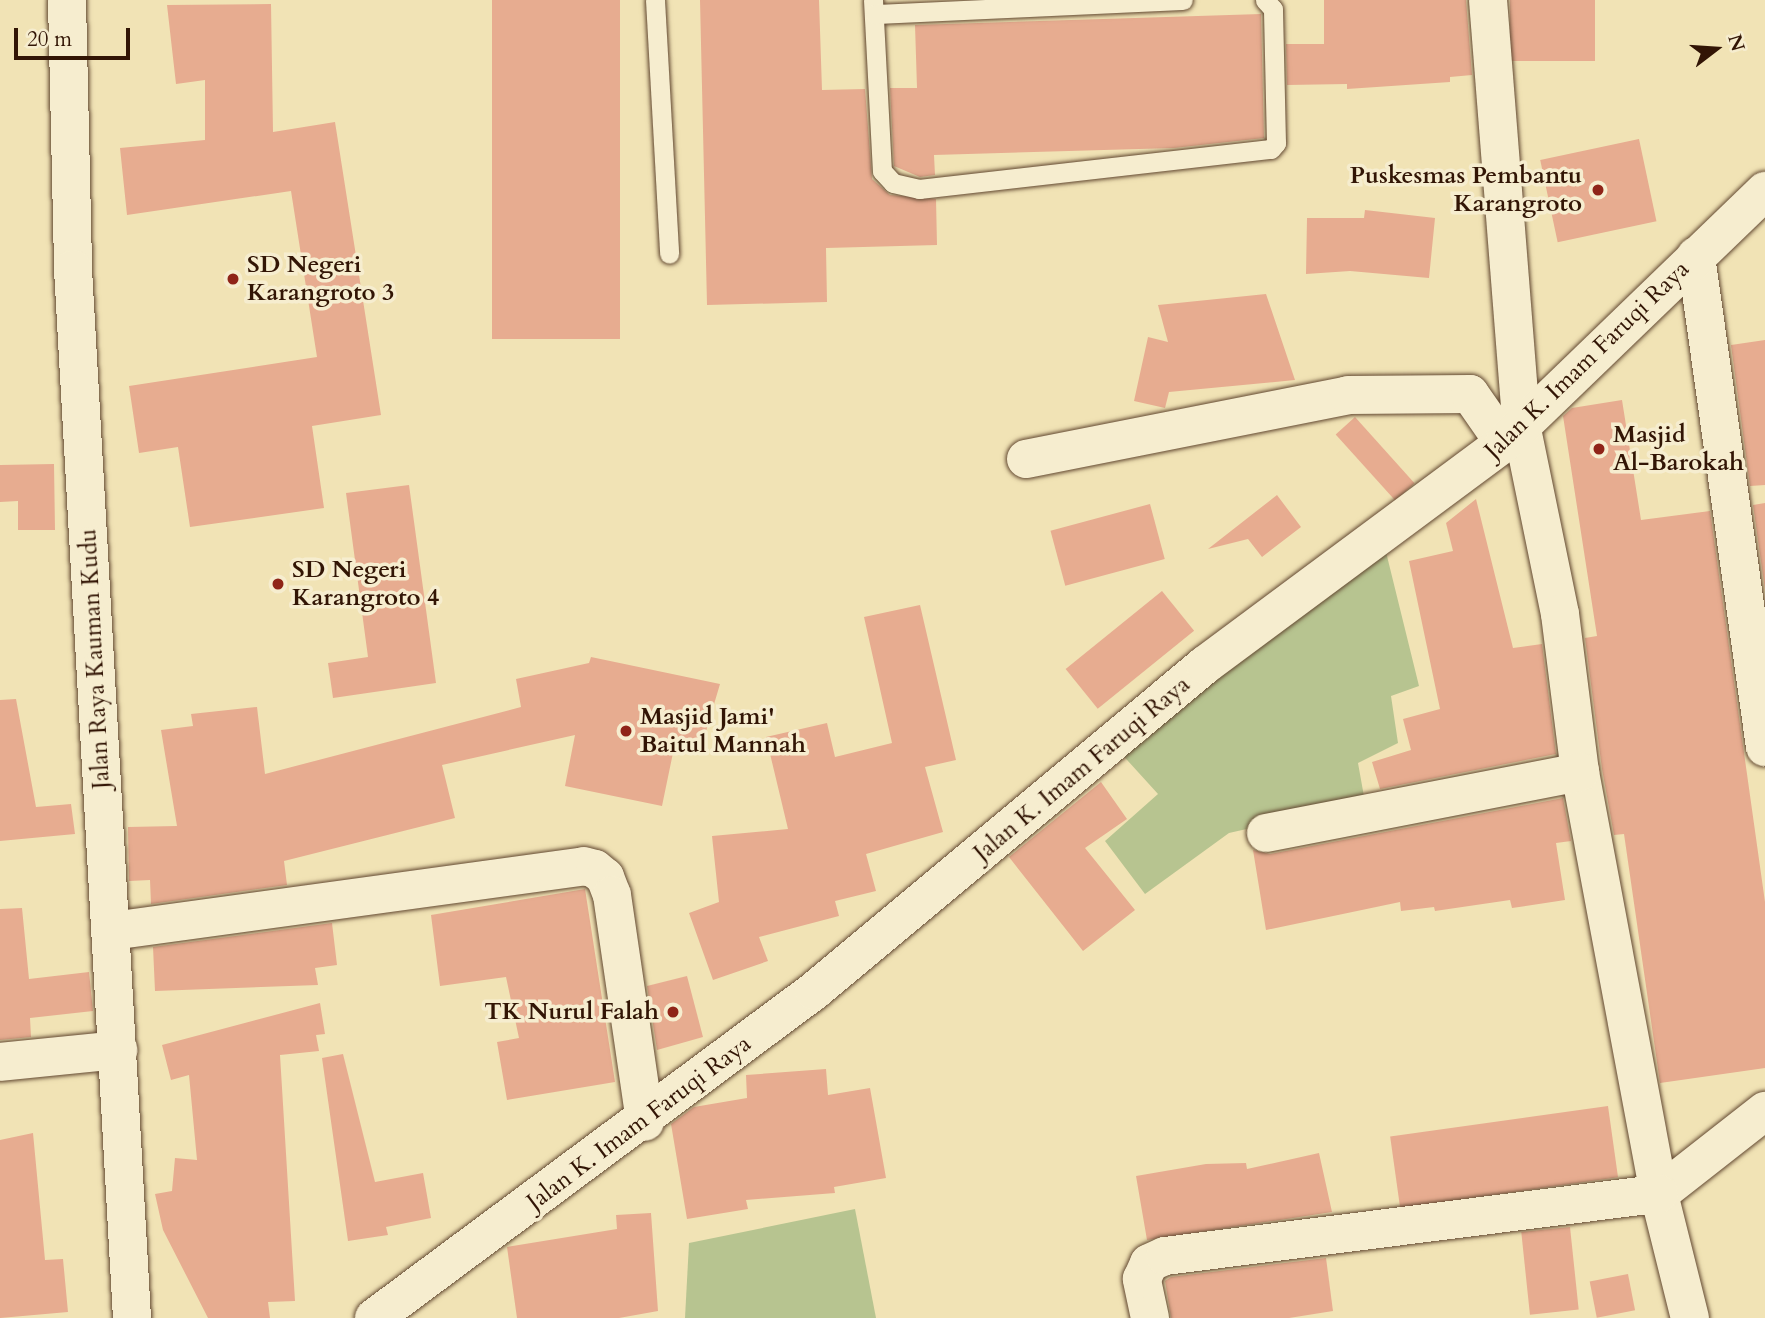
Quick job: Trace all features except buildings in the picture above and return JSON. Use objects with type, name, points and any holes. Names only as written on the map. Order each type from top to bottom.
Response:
[{"type":"street","name":"Jalan Raya Kauman Kudu","points":[[67,0],[74,269],[132,1318]]},
{"type":"street","points":[[1488,0],[1513,436],[1560,614],[1580,772],[1659,1194],[1690,1318]]},
{"type":"street","name":"Jalan K. Imam Faruqi Raya","points":[[374,1318],[645,1122],[1010,832],[1205,665],[1513,436],[1765,191]]},
{"type":"street","points":[[1696,256],[1765,747]]},
{"type":"street","points":[[1026,459],[1348,395],[1471,394],[1513,436]]},
{"type":"street","points":[[1266,833],[1580,772]]},
{"type":"street","points":[[112,931],[584,866],[595,869],[606,877],[612,895],[645,1122]]},
{"type":"street","points":[[0,1062],[118,1051]]},
{"type":"street","points":[[1150,1318],[1142,1279],[1149,1263],[1165,1256],[1659,1194],[1765,1111]]},
{"type":"lane","points":[[655,0],[669,254]]},
{"type":"lane","points":[[1183,0],[874,7],[882,171],[893,183],[919,188],[1271,149],[1276,142],[1273,9],[1265,0]]},
{"type":"green space","points":[[1386,552],[1419,686],[1391,696],[1398,743],[1358,763],[1365,802],[1229,833],[1145,894],[1105,841],[1158,794],[1118,750]]},
{"type":"green space","points":[[855,1209],[876,1318],[685,1318],[689,1243]]},
{"type":"place","name":"Puskesmas Pembantu Karangroto","points":[[1598,190]]},
{"type":"place","name":"SD Negeri Karangroto 3","points":[[233,279]]},
{"type":"place","name":"Masjid Al-Barokah","points":[[1599,449]]},
{"type":"place","name":"SD Negeri Karangroto 4","points":[[278,584]]},
{"type":"place","name":"Masjid Jami' Baitul Mannah","points":[[626,731]]},
{"type":"place","name":"TK Nurul Falah","points":[[673,1012]]}]
